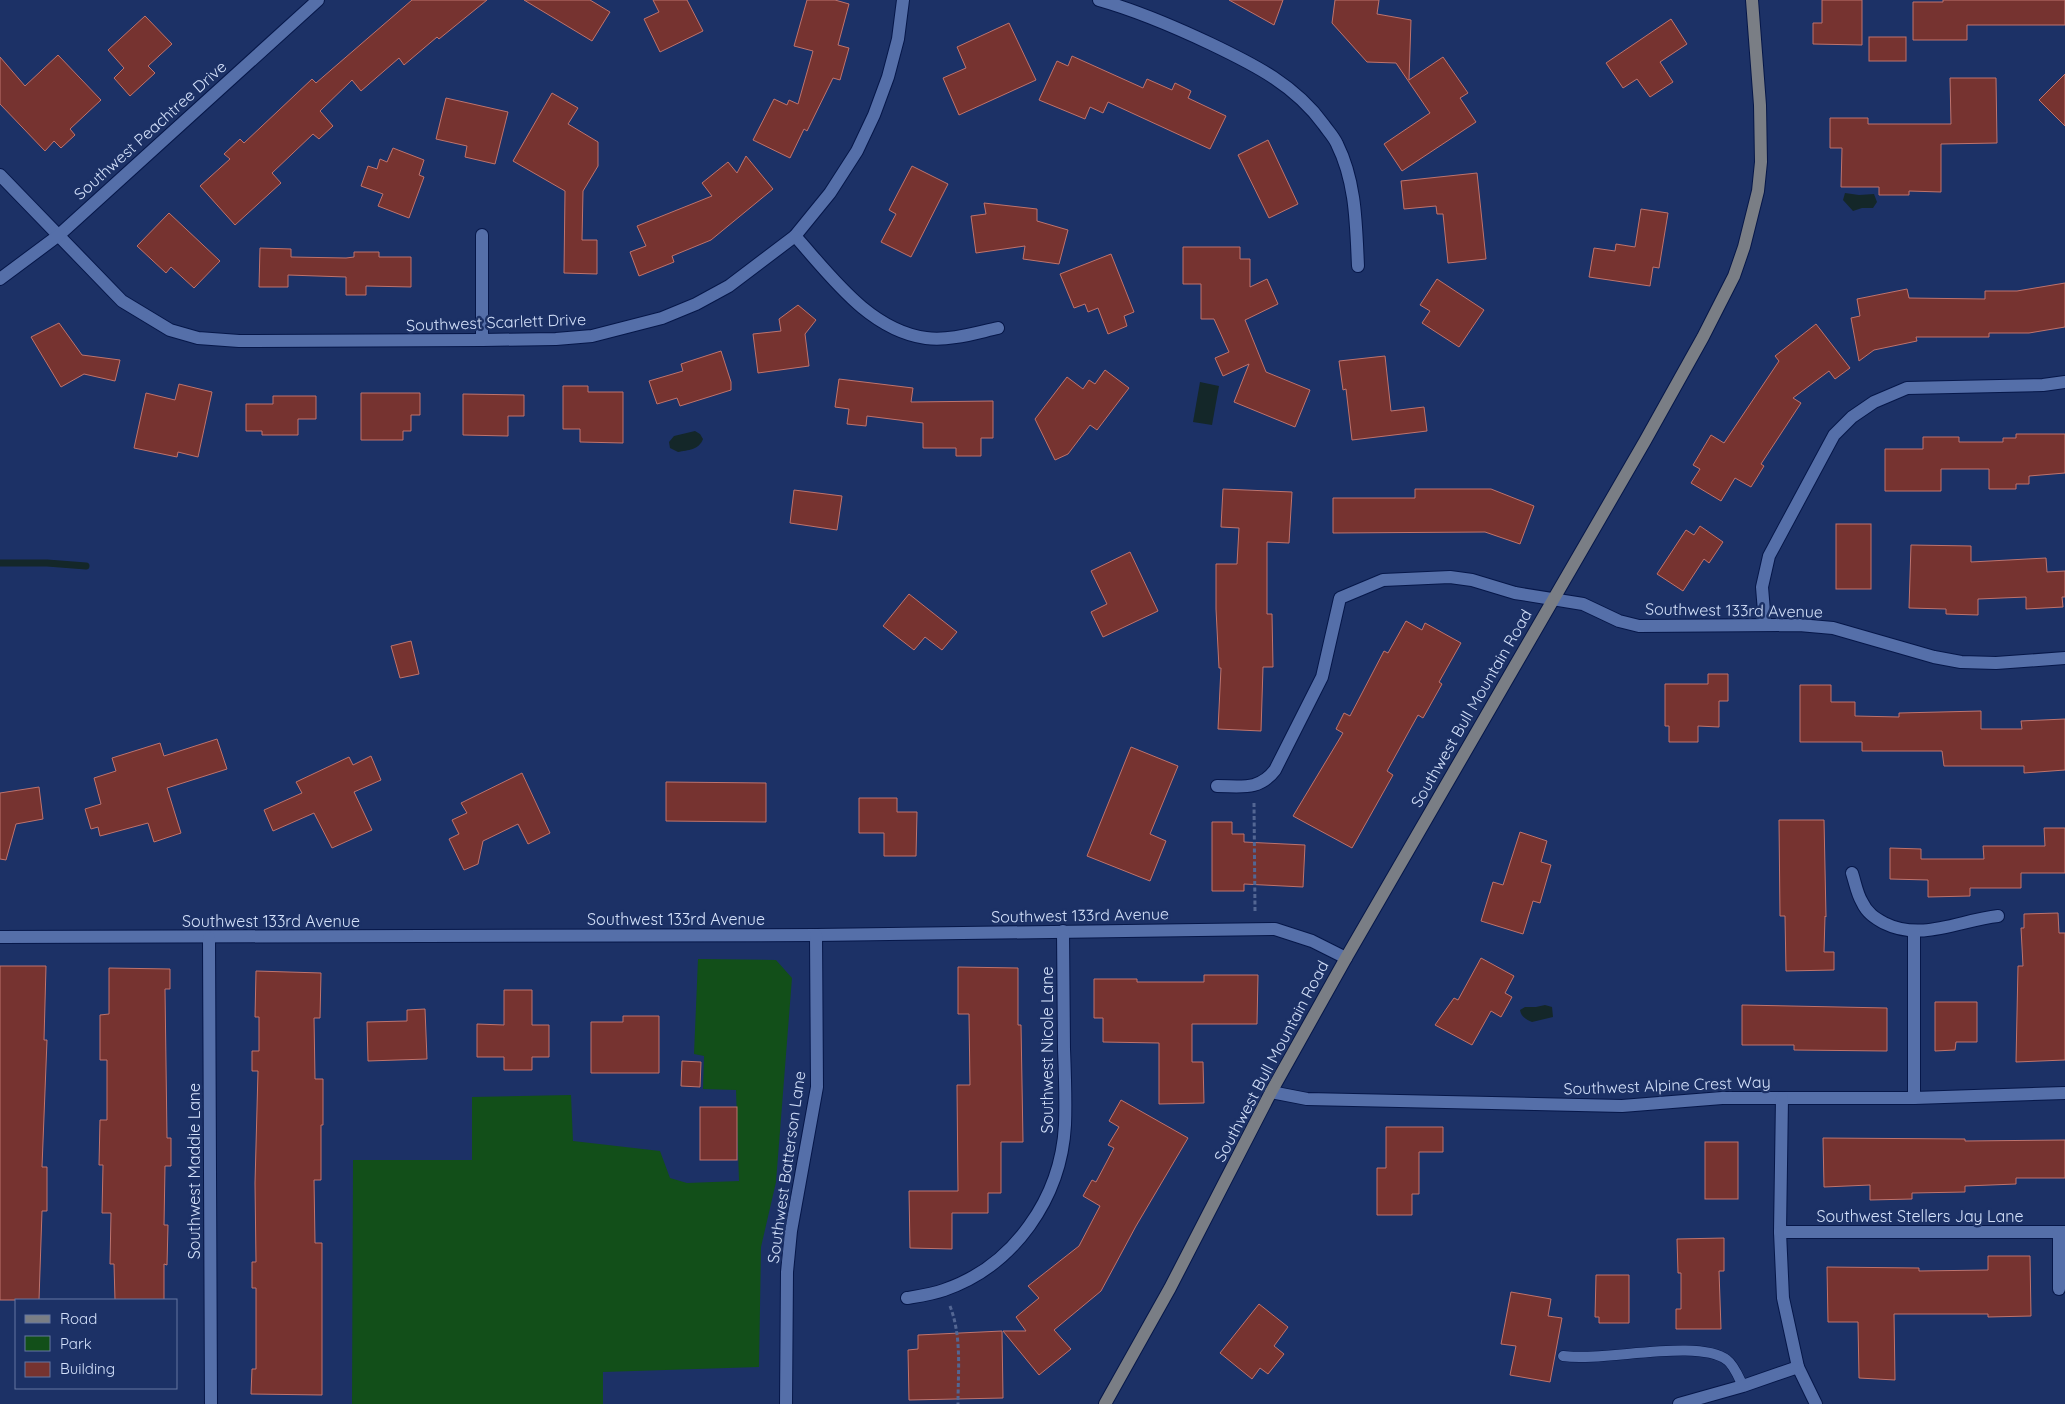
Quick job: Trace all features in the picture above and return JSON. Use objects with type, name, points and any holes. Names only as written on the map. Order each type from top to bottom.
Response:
[{"type":"main road","name":"Southwest Bull Mountain Road","points":[[1105,1404],[1170,1288],[1271,1092],[1703,337],[1734,276],[1744,247],[1758,191],[1761,162],[1760,105],[1752,0]]},
{"type":"street","name":"Southwest Peachtree Drive","points":[[0,279],[59,234],[318,0]]},
{"type":"street","name":"Southwest Scarlett Drive","points":[[0,175],[122,301],[170,330],[198,338],[239,341],[482,340],[556,339],[592,336],[662,318],[696,304],[729,286],[795,236],[835,184],[857,151],[874,115],[888,77],[898,39],[903,0]]},
{"type":"street","points":[[1099,0],[1166,23],[1249,62],[1283,83],[1312,108],[1337,142],[1350,177],[1356,214],[1358,266]]},
{"type":"street","points":[[482,234],[482,340]]},
{"type":"street","points":[[795,236],[849,294],[874,317],[899,331],[927,338],[956,337],[998,328]]},
{"type":"street","points":[[1765,624],[1762,587],[1769,556],[1834,435],[1852,417],[1874,402],[1907,388],[2043,385],[2065,382]]},
{"type":"street","name":"Southwest 133rd Avenue","points":[[1254,786],[1267,780],[1275,770],[1322,677],[1340,598],[1383,580],[1450,577],[1472,580],[1515,593],[1582,604],[1619,621],[1639,626],[1765,624],[1833,628],[1961,662],[1996,663],[2065,658]]},
{"type":"street","points":[[1217,786],[1254,786]]},
{"type":"street","points":[[1852,873],[1862,902],[1872,916],[1890,926],[1914,932],[1936,930],[1978,918],[1998,916]]},
{"type":"street","name":"Southwest 133rd Avenue","points":[[0,937],[209,938],[816,935],[1275,929],[1292,933],[1346,958]]},
{"type":"street","name":"Southwest Nicole Lane","points":[[907,1298],[944,1290],[966,1280],[996,1262],[1024,1235],[1047,1198],[1059,1165],[1065,1126],[1063,931]]},
{"type":"street","points":[[1914,932],[1914,1098]]},
{"type":"street","name":"Southwest Batterson Lane","points":[[786,1404],[787,1272],[791,1231],[817,1087],[816,935]]},
{"type":"street","name":"Southwest Maddie Lane","points":[[209,938],[212,1404]]},
{"type":"street","name":"Southwest Alpine Crest Way","points":[[1271,1092],[1307,1099],[1622,1106],[1722,1098],[1914,1098],[2065,1093]]},
{"type":"street","points":[[1782,1098],[1780,1232],[1783,1298],[1798,1367],[1816,1404]]},
{"type":"street","name":"Southwest Stellers Jay Lane","points":[[1780,1232],[2062,1232],[2059,1289]]},
{"type":"street","points":[[1679,1404],[1743,1386],[1798,1367]]},
{"type":"lane","points":[[1563,1356],[1576,1358],[1606,1357],[1658,1352],[1706,1351],[1720,1355],[1730,1362],[1743,1386]]},
{"type":"path","points":[[1254,786],[1256,930]]},
{"type":"path","points":[[944,1290],[955,1320],[958,1345],[958,1404]]},
{"type":"green space","points":[[698,959],[776,960],[792,978],[776,1182],[761,1247],[759,1367],[603,1372],[603,1404],[352,1404],[353,1160],[472,1160],[472,1097],[571,1095],[573,1141],[660,1151],[670,1178],[687,1183],[739,1181],[736,1090],[703,1089],[704,1056],[694,1054]]},
{"type":"shaded area","points":[[1845,193],[1859,195],[1874,194],[1877,202],[1873,208],[1862,208],[1853,211],[1843,200]]},
{"type":"shaded area","points":[[1200,382],[1219,386],[1212,425],[1193,422]]},
{"type":"shaded area","points":[[695,431],[703,439],[699,445],[689,450],[678,452],[670,448],[669,442],[674,436]]},
{"type":"shaded area","points":[[1545,1005],[1552,1007],[1553,1017],[1532,1022],[1521,1014],[1520,1010],[1525,1007]]},
{"type":"building","points":[[412,0],[487,0],[439,39],[437,37],[404,65],[399,58],[361,91],[352,80],[320,111],[333,126],[319,139],[313,134],[272,173],[281,183],[235,225],[200,186],[230,159],[224,154],[240,139],[244,143],[312,79],[316,83]]},
{"type":"building","points":[[524,0],[590,0],[610,12],[592,41]]},
{"type":"building","points":[[653,0],[687,0],[703,31],[660,52],[644,19],[659,12]]},
{"type":"building","points":[[807,0],[835,0],[849,4],[838,45],[849,48],[840,80],[833,78],[807,131],[804,129],[790,158],[753,140],[774,99],[787,105],[789,100],[798,104],[813,51],[794,46]]},
{"type":"building","points":[[1229,0],[1283,0],[1274,25]]},
{"type":"building","points":[[1335,0],[1379,0],[1377,14],[1411,20],[1409,80],[1443,57],[1468,93],[1460,98],[1476,122],[1402,171],[1384,144],[1430,113],[1396,63],[1367,62],[1332,23]]},
{"type":"building","points":[[1822,0],[1862,0],[1862,45],[1813,44],[1813,23],[1822,23]]},
{"type":"building","points":[[1943,0],[2065,0],[2065,25],[1967,25],[1967,40],[1913,40],[1913,2],[1943,2]]},
{"type":"building","points":[[145,16],[172,44],[148,66],[155,73],[130,96],[114,78],[124,68],[108,50]]},
{"type":"building","points":[[1671,19],[1687,44],[1660,62],[1673,82],[1650,97],[1637,79],[1623,88],[1606,63]]},
{"type":"building","points":[[1009,23],[1036,80],[959,115],[943,78],[966,68],[957,47]]},
{"type":"building","points":[[1869,37],[1906,37],[1906,61],[1869,61]]},
{"type":"building","points":[[58,55],[101,100],[70,129],[75,135],[61,148],[54,141],[45,151],[0,104],[0,57],[25,86]]},
{"type":"building","points":[[1072,56],[1143,88],[1147,79],[1172,90],[1175,83],[1191,91],[1188,98],[1226,116],[1210,149],[1108,102],[1103,113],[1090,107],[1085,119],[1039,100],[1057,61],[1068,66]]},
{"type":"building","points":[[2065,74],[2065,126],[2039,100]]},
{"type":"building","points":[[1950,78],[1996,78],[1997,143],[1941,144],[1941,192],[1909,191],[1909,195],[1879,195],[1879,187],[1841,187],[1842,148],[1830,148],[1830,118],[1868,118],[1868,124],[1951,124]]},
{"type":"building","points":[[552,93],[578,108],[568,124],[598,142],[598,166],[583,191],[582,240],[597,240],[597,274],[564,273],[565,191],[513,161]]},
{"type":"building","points":[[446,98],[508,112],[495,164],[465,157],[467,146],[436,139]]},
{"type":"building","points":[[1268,140],[1298,204],[1269,218],[1238,155]]},
{"type":"building","points":[[393,148],[424,160],[419,175],[424,177],[409,218],[378,206],[383,194],[361,186],[368,166],[377,169],[380,159],[387,162]]},
{"type":"building","points":[[746,156],[773,189],[711,240],[672,256],[674,262],[639,276],[630,252],[646,246],[637,226],[712,196],[702,183],[728,162],[737,173]]},
{"type":"building","points":[[912,166],[948,184],[911,257],[881,242],[896,214],[889,210]]},
{"type":"building","points":[[1477,173],[1486,259],[1448,263],[1443,214],[1437,214],[1436,206],[1404,209],[1401,181]]},
{"type":"building","points":[[984,203],[1037,209],[1037,221],[1068,230],[1059,264],[1023,259],[1025,246],[976,253],[971,216],[986,214]]},
{"type":"building","points":[[1641,209],[1668,213],[1659,268],[1653,267],[1650,286],[1589,277],[1594,248],[1615,251],[1616,244],[1635,247]]},
{"type":"building","points":[[169,213],[220,261],[194,288],[171,267],[166,273],[137,246]]},
{"type":"building","points":[[1183,247],[1240,247],[1240,259],[1250,259],[1250,287],[1267,279],[1278,304],[1245,320],[1266,372],[1310,390],[1295,427],[1234,402],[1249,364],[1223,376],[1215,358],[1229,352],[1214,319],[1201,319],[1201,284],[1183,284]]},
{"type":"building","points":[[260,248],[291,249],[291,257],[346,258],[354,257],[354,252],[379,252],[379,257],[411,257],[411,287],[366,286],[366,295],[346,295],[346,277],[288,275],[288,287],[259,287]]},
{"type":"building","points":[[1111,254],[1134,312],[1124,316],[1127,326],[1108,334],[1098,308],[1088,312],[1085,304],[1074,308],[1060,274]]},
{"type":"building","points":[[1437,279],[1484,310],[1459,347],[1422,323],[1430,311],[1420,305]]},
{"type":"building","points":[[2065,283],[2065,327],[2029,333],[1989,333],[1989,337],[1916,337],[1917,341],[1874,350],[1859,361],[1851,318],[1860,316],[1857,299],[1907,289],[1909,298],[1985,299],[1985,291],[2017,291]]},
{"type":"building","points":[[798,305],[816,320],[805,334],[809,366],[758,373],[753,334],[781,331],[779,319]]},
{"type":"building","points":[[59,323],[82,355],[120,360],[115,381],[84,374],[61,387],[31,337]]},
{"type":"building","points":[[1816,324],[1850,368],[1835,379],[1829,371],[1793,398],[1801,403],[1761,464],[1764,466],[1751,487],[1735,478],[1721,501],[1691,483],[1700,469],[1693,465],[1711,435],[1724,443],[1779,361],[1775,356]]},
{"type":"building","points":[[721,351],[731,382],[731,390],[680,406],[677,398],[657,404],[649,381],[683,371],[681,364]]},
{"type":"building","points":[[1385,356],[1391,411],[1424,407],[1427,431],[1352,440],[1346,389],[1343,390],[1339,361]]},
{"type":"building","points":[[1105,370],[1129,388],[1097,430],[1090,425],[1068,454],[1055,460],[1035,419],[1067,377],[1083,389],[1089,380],[1095,384]]},
{"type":"building","points":[[839,379],[913,388],[911,402],[993,401],[993,438],[981,438],[981,456],[956,456],[956,448],[923,448],[923,423],[867,416],[866,426],[847,424],[849,409],[835,407]]},
{"type":"building","points":[[179,384],[212,392],[198,457],[178,452],[177,457],[134,448],[146,393],[175,400]]},
{"type":"building","points":[[563,386],[588,386],[588,392],[623,392],[623,443],[580,442],[580,429],[563,429]]},
{"type":"building","points":[[361,393],[420,393],[420,415],[411,415],[411,431],[403,431],[403,440],[361,440]]},
{"type":"building","points":[[463,394],[524,395],[524,416],[508,416],[508,436],[463,435]]},
{"type":"building","points":[[273,396],[316,396],[316,419],[298,419],[298,435],[262,435],[262,431],[246,431],[246,404],[273,404]]},
{"type":"building","points":[[2016,434],[2065,434],[2065,473],[2029,476],[2029,484],[2016,484],[2016,489],[1989,489],[1989,469],[1941,469],[1941,491],[1885,491],[1885,449],[1923,449],[1923,437],[1959,437],[1959,442],[2003,442],[2003,438],[2016,438]]},
{"type":"building","points":[[1223,489],[1292,492],[1289,543],[1267,542],[1267,614],[1272,614],[1273,667],[1263,667],[1261,731],[1218,729],[1221,668],[1219,668],[1216,609],[1216,564],[1237,564],[1239,528],[1221,527]]},
{"type":"building","points":[[1415,489],[1491,489],[1534,506],[1520,544],[1485,532],[1333,533],[1333,498],[1415,498]]},
{"type":"building","points":[[794,490],[842,496],[837,530],[790,523]]},
{"type":"building","points":[[1836,524],[1871,524],[1871,589],[1836,589]]},
{"type":"building","points":[[1700,526],[1723,542],[1709,563],[1704,559],[1683,591],[1657,574],[1686,530],[1694,535]]},
{"type":"building","points":[[1911,545],[1971,546],[1971,562],[2046,558],[2047,572],[2065,571],[2065,597],[2062,597],[2063,607],[2026,609],[2026,597],[1978,599],[1978,615],[1946,614],[1946,609],[1909,608]]},
{"type":"building","points":[[1130,552],[1158,611],[1103,637],[1091,612],[1107,604],[1091,571]]},
{"type":"building","points":[[909,594],[957,632],[942,650],[925,637],[914,650],[883,626]]},
{"type":"building","points":[[1406,621],[1422,630],[1425,623],[1461,643],[1439,682],[1442,684],[1423,718],[1418,715],[1387,771],[1393,775],[1352,848],[1293,816],[1343,733],[1336,729],[1344,713],[1350,716],[1384,651],[1388,653]]},
{"type":"building","points":[[411,641],[419,674],[400,678],[391,646]]},
{"type":"building","points":[[1708,674],[1728,674],[1728,701],[1719,701],[1719,727],[1698,726],[1698,742],[1669,742],[1669,726],[1665,726],[1665,684],[1708,684]]},
{"type":"building","points":[[1800,685],[1831,685],[1831,702],[1855,702],[1855,716],[1899,717],[1899,713],[1981,711],[1981,729],[2022,729],[2021,721],[2065,719],[2065,770],[2024,773],[2024,766],[1944,766],[1942,751],[1862,751],[1862,742],[1800,742]]},
{"type":"building","points":[[217,739],[227,769],[167,788],[181,833],[154,842],[148,823],[100,836],[98,827],[91,829],[85,809],[101,804],[94,778],[116,771],[112,758],[160,743],[164,756]]},
{"type":"building","points":[[1131,747],[1178,766],[1150,834],[1166,841],[1150,881],[1087,856]]},
{"type":"building","points":[[371,756],[381,780],[354,792],[372,830],[332,848],[314,813],[273,831],[264,810],[302,793],[296,782],[349,757],[353,765]]},
{"type":"building","points":[[522,773],[550,833],[528,844],[518,824],[483,841],[478,864],[464,870],[449,839],[459,834],[452,820],[467,813],[461,803]]},
{"type":"building","points":[[666,782],[766,783],[766,822],[666,821]]},
{"type":"building","points":[[39,787],[43,819],[16,824],[6,860],[0,859],[0,793]]},
{"type":"building","points":[[859,798],[897,798],[897,812],[917,812],[916,856],[884,856],[884,833],[859,833]]},
{"type":"building","points":[[1779,820],[1824,820],[1826,917],[1824,952],[1834,952],[1834,970],[1786,971],[1785,916],[1780,916]]},
{"type":"building","points":[[1212,822],[1232,822],[1232,834],[1244,834],[1244,842],[1305,845],[1303,887],[1244,884],[1244,891],[1212,891]]},
{"type":"building","points":[[2044,828],[2065,828],[2065,873],[2021,873],[2021,888],[1970,888],[1970,896],[1928,897],[1928,880],[1890,879],[1890,848],[1921,849],[1921,859],[1984,859],[1983,846],[2045,846]]},
{"type":"building","points":[[1520,832],[1547,841],[1541,862],[1551,865],[1540,903],[1533,901],[1523,934],[1481,921],[1493,882],[1503,885]]},
{"type":"building","points":[[2058,913],[2059,933],[2065,933],[2065,1060],[2016,1062],[2018,966],[2023,966],[2021,928],[2024,928],[2024,914]]},
{"type":"building","points":[[1481,958],[1514,976],[1505,993],[1512,997],[1501,1017],[1491,1011],[1472,1045],[1435,1025],[1454,998],[1458,1000]]},
{"type":"building","points":[[0,966],[46,966],[44,1040],[47,1040],[42,1167],[47,1167],[47,1211],[42,1211],[39,1299],[0,1300]]},
{"type":"building","points":[[958,967],[1018,968],[1018,1025],[1021,1025],[1023,1142],[1001,1142],[1001,1193],[988,1193],[988,1213],[952,1213],[952,1249],[910,1248],[909,1191],[958,1191],[957,1085],[970,1085],[969,1014],[958,1014]]},
{"type":"building","points":[[109,968],[170,969],[170,989],[165,989],[167,1138],[171,1138],[171,1166],[165,1166],[164,1225],[168,1225],[167,1265],[164,1264],[164,1299],[115,1299],[114,1264],[110,1264],[111,1213],[102,1213],[103,1165],[99,1165],[100,1120],[107,1120],[107,1060],[100,1060],[100,1015],[109,1014]]},
{"type":"building","points":[[256,971],[321,973],[320,1018],[314,1018],[315,1079],[323,1079],[323,1125],[321,1125],[321,1180],[314,1180],[315,1243],[322,1243],[322,1395],[251,1394],[252,1369],[256,1369],[256,1288],[252,1288],[252,1262],[256,1262],[255,1183],[258,1071],[252,1071],[252,1051],[259,1051],[259,1017],[255,1017]]},
{"type":"building","points":[[1204,975],[1258,975],[1257,1024],[1192,1024],[1192,1062],[1203,1062],[1204,1103],[1159,1104],[1159,1043],[1103,1042],[1103,1018],[1094,1018],[1094,979],[1137,979],[1137,982],[1204,982]]},
{"type":"building","points":[[504,990],[532,990],[532,1025],[549,1025],[549,1057],[532,1057],[532,1070],[504,1070],[504,1057],[477,1057],[477,1024],[504,1025]]},
{"type":"building","points":[[1935,1002],[1977,1002],[1977,1042],[1956,1042],[1955,1050],[1935,1051]]},
{"type":"building","points":[[1742,1005],[1887,1008],[1887,1051],[1794,1050],[1794,1045],[1742,1045]]},
{"type":"building","points":[[425,1009],[427,1059],[368,1061],[367,1022],[407,1021],[407,1010]]},
{"type":"building","points":[[623,1016],[659,1016],[659,1073],[591,1073],[591,1022],[623,1022]]},
{"type":"building","points":[[682,1061],[701,1062],[700,1087],[681,1086]]},
{"type":"building","points":[[1121,1100],[1188,1138],[1136,1226],[1101,1291],[1054,1330],[1071,1349],[1039,1375],[1003,1331],[1026,1331],[1016,1317],[1039,1298],[1028,1286],[1079,1246],[1100,1206],[1083,1196],[1092,1180],[1096,1182],[1114,1148],[1108,1145],[1119,1127],[1109,1121]]},
{"type":"building","points":[[700,1107],[737,1107],[737,1160],[700,1160]]},
{"type":"building","points":[[1386,1127],[1443,1127],[1443,1152],[1419,1152],[1419,1194],[1412,1194],[1412,1215],[1377,1215],[1377,1168],[1386,1168]]},
{"type":"building","points":[[1823,1138],[1965,1139],[1965,1141],[2065,1140],[2065,1178],[2016,1178],[2016,1184],[1965,1186],[1965,1192],[1912,1193],[1912,1199],[1870,1200],[1870,1185],[1824,1187]]},
{"type":"building","points":[[1705,1142],[1738,1142],[1738,1199],[1705,1199]]},
{"type":"building","points":[[1724,1238],[1724,1271],[1719,1271],[1721,1329],[1676,1329],[1676,1309],[1681,1309],[1681,1273],[1678,1273],[1677,1239]]},
{"type":"building","points":[[1988,1256],[2030,1256],[2031,1316],[1988,1317],[1988,1314],[1894,1314],[1895,1380],[1859,1378],[1858,1322],[1828,1322],[1827,1267],[1919,1268],[1919,1271],[1988,1270]]},
{"type":"building","points":[[1596,1275],[1629,1275],[1629,1323],[1599,1323],[1599,1317],[1595,1317]]},
{"type":"building","points":[[1511,1292],[1551,1299],[1548,1316],[1562,1318],[1550,1382],[1510,1375],[1516,1346],[1501,1344]]},
{"type":"building","points":[[1259,1304],[1288,1327],[1274,1346],[1284,1354],[1268,1374],[1260,1368],[1252,1379],[1220,1353]]},
{"type":"building","points":[[1002,1331],[1003,1398],[909,1400],[908,1350],[918,1349],[918,1335]]},
{"type":"waterway","points":[[0,563],[47,563],[86,566]]}]
